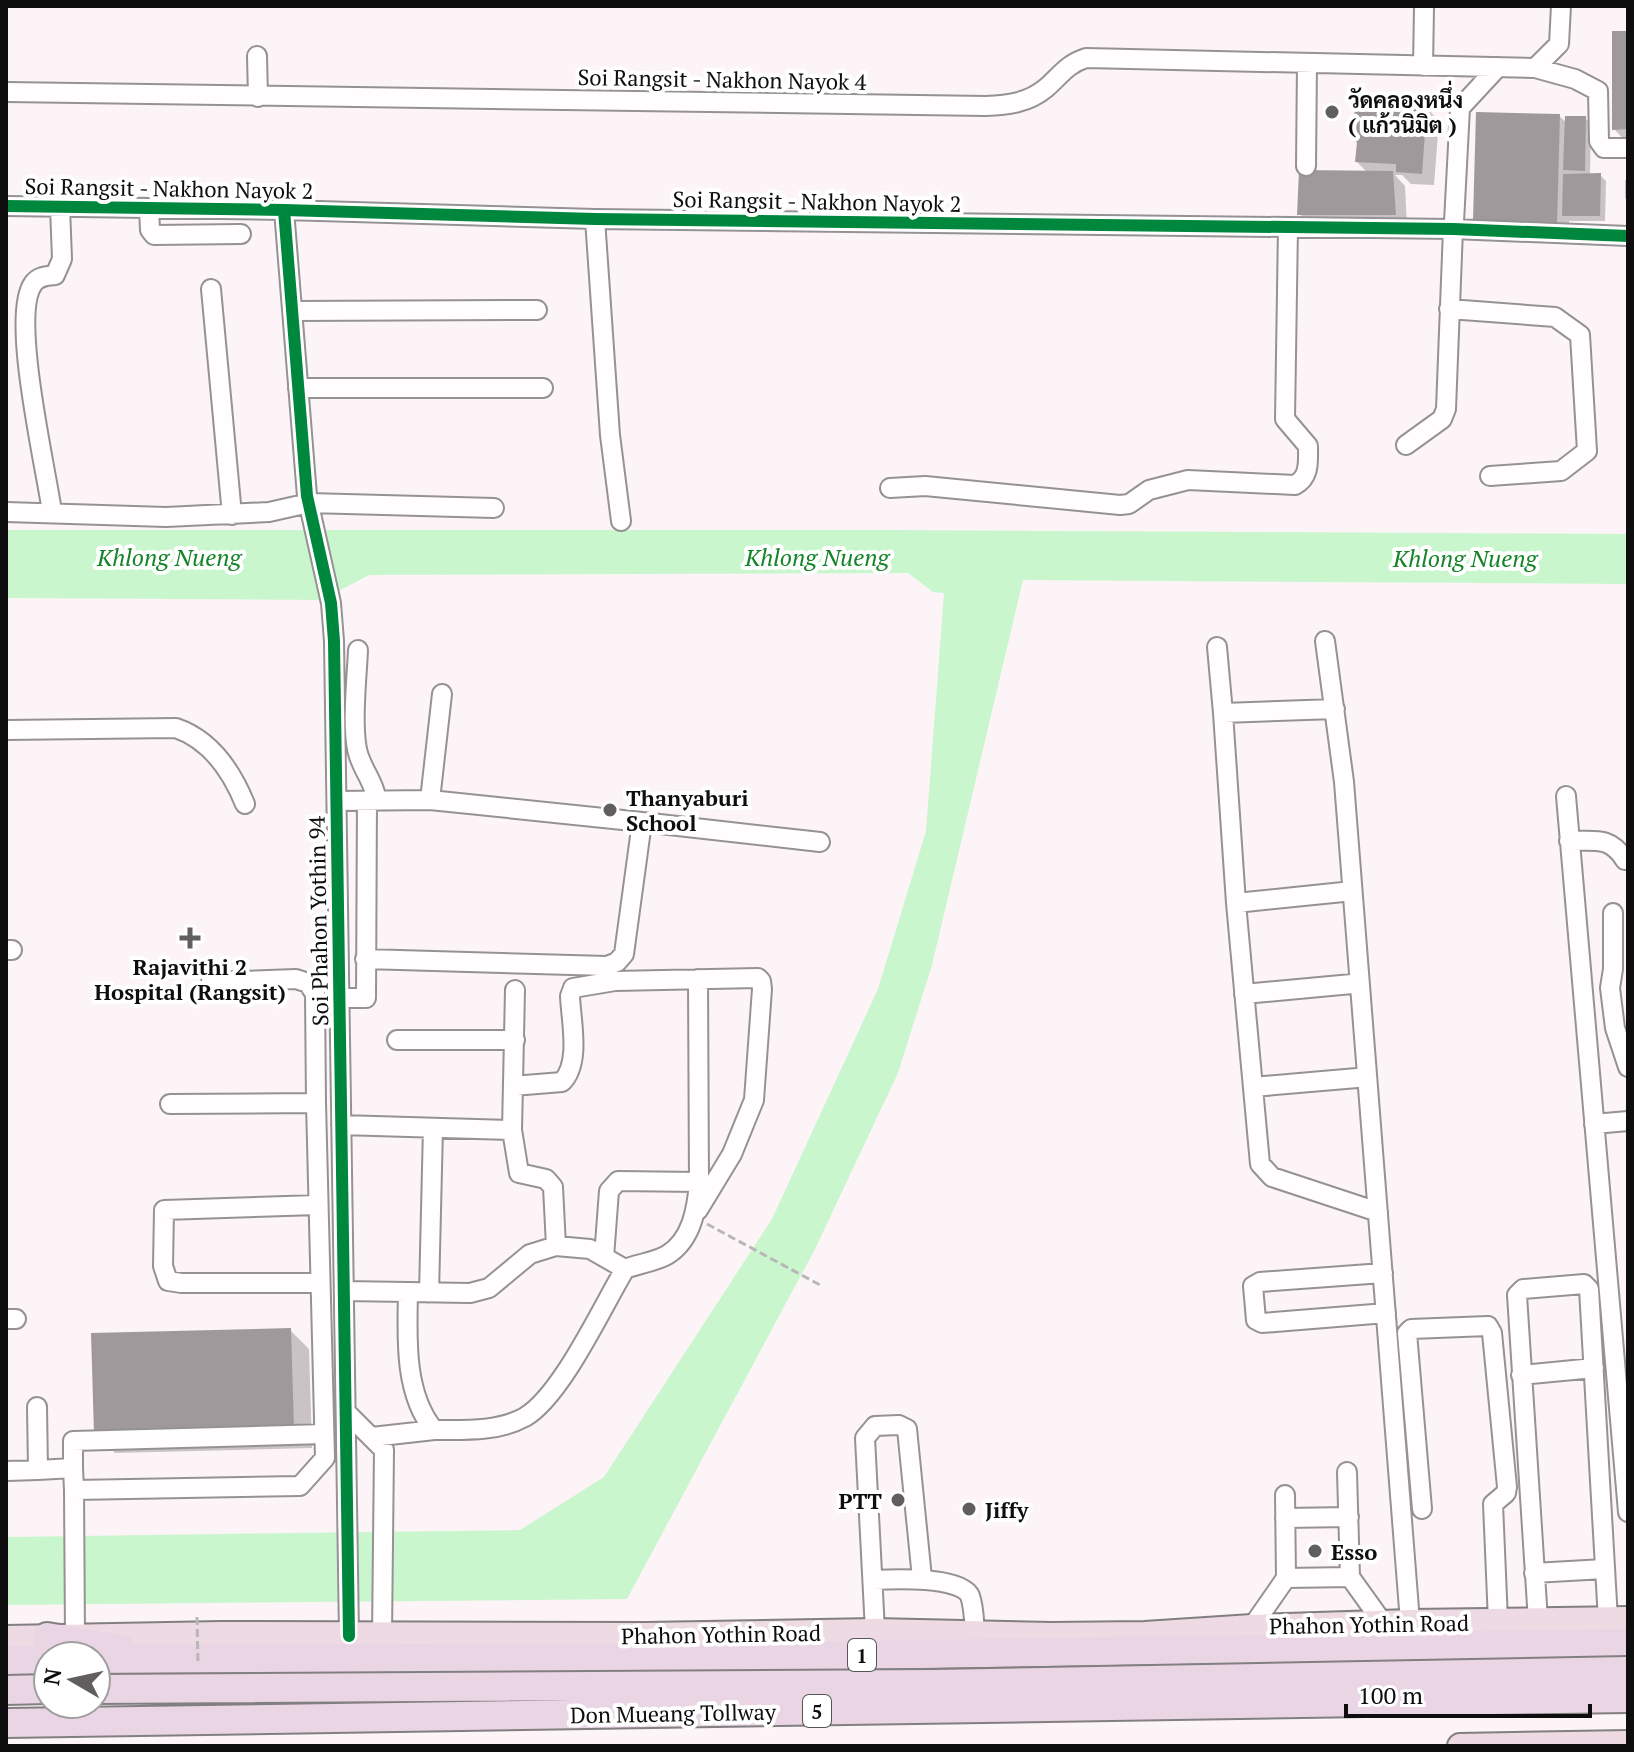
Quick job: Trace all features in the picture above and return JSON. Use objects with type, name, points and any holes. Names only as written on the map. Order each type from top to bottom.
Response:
[{"type":"highway","points":[[1145,1634],[1260,1637]]},
{"type":"highway","name":"Phahon Yothin Road","points":[[112,1659],[1075,1653],[1260,1637],[1628,1643]]},
{"type":"highway","name":"Phahon Yothin Road","points":[[6,1660],[32,1652]]},
{"type":"highway","points":[[112,1653],[173,1657]]},
{"type":"highway","name":"Don Mueang Tollway","points":[[112,1689],[934,1684],[1628,1671]]},
{"type":"highway","points":[[6,1690],[32,1689]]},
{"type":"highway","name":"Don Mueang Tollway","points":[[6,1724],[1628,1698]]},
{"type":"highway","points":[[6,1724],[1231,1706],[1628,1711]]},
{"type":"main road","name":"Phahon Yothin Road","points":[[1260,1637],[1383,1623],[1618,1619]]},
{"type":"main road","name":"Phahon Yothin Road","points":[[59,1640],[75,1630],[349,1636],[875,1631],[1145,1634]]},
{"type":"main road","name":"Phahon Yothin Road","points":[[6,1638],[32,1644]]},
{"type":"main road","points":[[1460,1746],[1628,1743]]},
{"type":"street","points":[[1535,68],[1559,44],[1561,6]]},
{"type":"street","points":[[1423,66],[1424,8]]},
{"type":"street","points":[[257,56],[258,97]]},
{"type":"street","name":"Soi Rangsit - Nakhon Nayok 4","points":[[6,92],[986,106],[1010,105],[1028,100],[1046,88],[1064,68],[1086,58],[1535,68],[1575,79],[1598,91],[1599,141],[1604,148],[1628,148]]},
{"type":"street","points":[[1306,166],[1307,63]]},
{"type":"street","points":[[1406,445],[1442,419],[1446,409],[1460,108],[1498,67]]},
{"type":"street","name":"Soi Rangsit - Nakhon Nayok 2","points":[[6,206],[595,219],[1453,226],[1628,236]]},
{"type":"street","points":[[52,512],[29,378],[25,318],[34,282],[55,275],[62,259],[60,207]]},
{"type":"street","points":[[149,208],[150,230],[154,235],[241,234]]},
{"type":"street","name":"Soi Phahon Yothin 94","points":[[284,210],[310,508],[331,603],[334,641],[349,1636]]},
{"type":"street","points":[[595,219],[610,435],[621,521]]},
{"type":"street","points":[[890,488],[925,486],[1120,505],[1129,504],[1149,490],[1188,480],[1295,485],[1303,481],[1307,471],[1308,446],[1285,419],[1288,227]]},
{"type":"street","points":[[211,289],[232,515]]},
{"type":"street","points":[[1449,309],[1555,317],[1580,335],[1587,451],[1561,471],[1490,476]]},
{"type":"street","points":[[292,311],[537,310]]},
{"type":"street","points":[[298,388],[543,388]]},
{"type":"street","points":[[6,512],[166,517],[310,508],[494,508]]},
{"type":"street","points":[[1325,641],[1344,782],[1410,1622]]},
{"type":"street","points":[[1217,647],[1260,1164],[1272,1177],[1378,1212]]},
{"type":"street","points":[[340,998],[366,998],[373,782],[360,759],[356,740],[358,650]]},
{"type":"street","points":[[430,800],[442,694]]},
{"type":"street","points":[[1223,713],[1335,709]]},
{"type":"street","points":[[6,730],[176,728],[190,733],[217,756],[236,783],[245,804]]},
{"type":"street","points":[[1566,796],[1594,1124],[1624,1408],[1628,1512]]},
{"type":"street","points":[[337,801],[430,800],[820,842]]},
{"type":"street","points":[[365,959],[607,966],[617,962],[624,954],[642,822]]},
{"type":"street","points":[[1569,841],[1604,841],[1617,848],[1628,860]]},
{"type":"street","points":[[1236,903],[1343,892]]},
{"type":"street","points":[[1613,913],[1610,988],[1615,1028],[1628,1067]]},
{"type":"street","points":[[372,1437],[434,1430],[482,1429],[507,1424],[534,1409],[561,1378],[625,1269],[666,1256],[679,1245],[732,1154],[754,1100],[762,984],[758,978],[698,979],[615,981],[573,988],[570,996],[572,1055],[568,1076],[562,1082],[513,1086]]},
{"type":"street","points":[[74,1490],[300,1486],[325,1458],[317,1205],[315,994],[308,983],[296,979],[211,982]]},
{"type":"street","points":[[695,1215],[699,1182],[698,979]]},
{"type":"street","points":[[1244,994],[1352,984]]},
{"type":"street","points":[[515,990],[512,1130],[519,1173],[546,1179],[553,1187],[556,1246]]},
{"type":"street","points":[[397,1040],[515,1040]]},
{"type":"street","points":[[1253,1087],[1357,1078]]},
{"type":"street","points":[[170,1104],[316,1103]]},
{"type":"street","points":[[1594,1124],[1628,1121]]},
{"type":"street","points":[[341,1125],[512,1130]]},
{"type":"street","points":[[429,1293],[433,1128]]},
{"type":"street","points":[[604,1257],[612,1185],[618,1181],[699,1182]]},
{"type":"street","points":[[317,1205],[164,1210],[163,1266],[168,1281],[181,1283],[320,1283]]},
{"type":"street","points":[[345,1291],[470,1293],[489,1288],[521,1259],[556,1246],[590,1249],[625,1269]]},
{"type":"street","points":[[1383,1273],[1260,1282],[1253,1286],[1256,1320],[1262,1323],[1386,1313]]},
{"type":"street","points":[[1538,1621],[1517,1295],[1523,1289],[1584,1284],[1589,1289],[1604,1569],[1618,1619]]},
{"type":"street","points":[[408,1293],[407,1339],[417,1401],[424,1418],[434,1430]]},
{"type":"street","points":[[1422,1509],[1407,1333],[1411,1329],[1488,1326],[1492,1333],[1507,1487],[1506,1493],[1493,1504],[1498,1621]]},
{"type":"street","points":[[1521,1375],[1594,1368]]},
{"type":"street","points":[[37,1407],[38,1470]]},
{"type":"street","points":[[346,1412],[384,1450],[382,1636]]},
{"type":"street","points":[[875,1631],[865,1438],[875,1426],[899,1425],[907,1429],[922,1578]]},
{"type":"street","points":[[75,1630],[73,1441],[324,1434]]},
{"type":"street","points":[[6,1471],[73,1468]]},
{"type":"street","points":[[1347,1472],[1350,1577],[1383,1623]]},
{"type":"street","points":[[1260,1637],[1286,1578],[1285,1495]]},
{"type":"street","points":[[1285,1518],[1349,1517]]},
{"type":"street","points":[[1534,1573],[1604,1569]]},
{"type":"street","points":[[1286,1578],[1350,1577]]},
{"type":"street","points":[[874,1580],[922,1578],[968,1592],[975,1633]]},
{"type":"path","points":[[695,1215],[820,1285]]},
{"type":"water","name":"Khlong Nueng","points":[[6,530],[1628,534],[1628,584],[1023,580],[932,965],[898,1073],[815,1249],[627,1599],[6,1605],[6,1537],[520,1530],[604,1477],[772,1219],[878,989],[926,831],[944,593],[933,592],[908,573],[369,575],[322,600],[6,598]]},
{"type":"building","points":[[1612,31],[1628,31],[1628,129],[1612,130]]},
{"type":"building","points":[[1355,104],[1427,106],[1422,174],[1396,172],[1396,164],[1355,162]]},
{"type":"building","points":[[1476,112],[1560,114],[1557,224],[1473,220]]},
{"type":"building","points":[[1565,116],[1586,116],[1585,171],[1563,170]]},
{"type":"building","points":[[1299,170],[1393,171],[1396,215],[1297,215]]},
{"type":"building","points":[[1601,173],[1600,216],[1562,216],[1563,174]]},
{"type":"building","points":[[291,1328],[294,1429],[94,1434],[91,1333]]},
{"type":"cycle path","points":[[6,206],[595,219],[1453,229],[1628,236]]},
{"type":"cycle path","points":[[284,210],[307,496],[331,603],[334,641],[349,1636]]},
{"type":"place","name":"วัดคลองหนึ่ง ( แก้วนิมิต )","points":[[1332,112]]},
{"type":"place","name":"Thanyaburi School","points":[[610,810]]},
{"type":"place","name":"Rajavithi 2 Hospital (Rangsit)","points":[[190,938]]},
{"type":"place","name":"PTT","points":[[898,1500]]},
{"type":"place","name":"Jiffy","points":[[969,1509]]},
{"type":"place","name":"Esso","points":[[1315,1551]]}]
